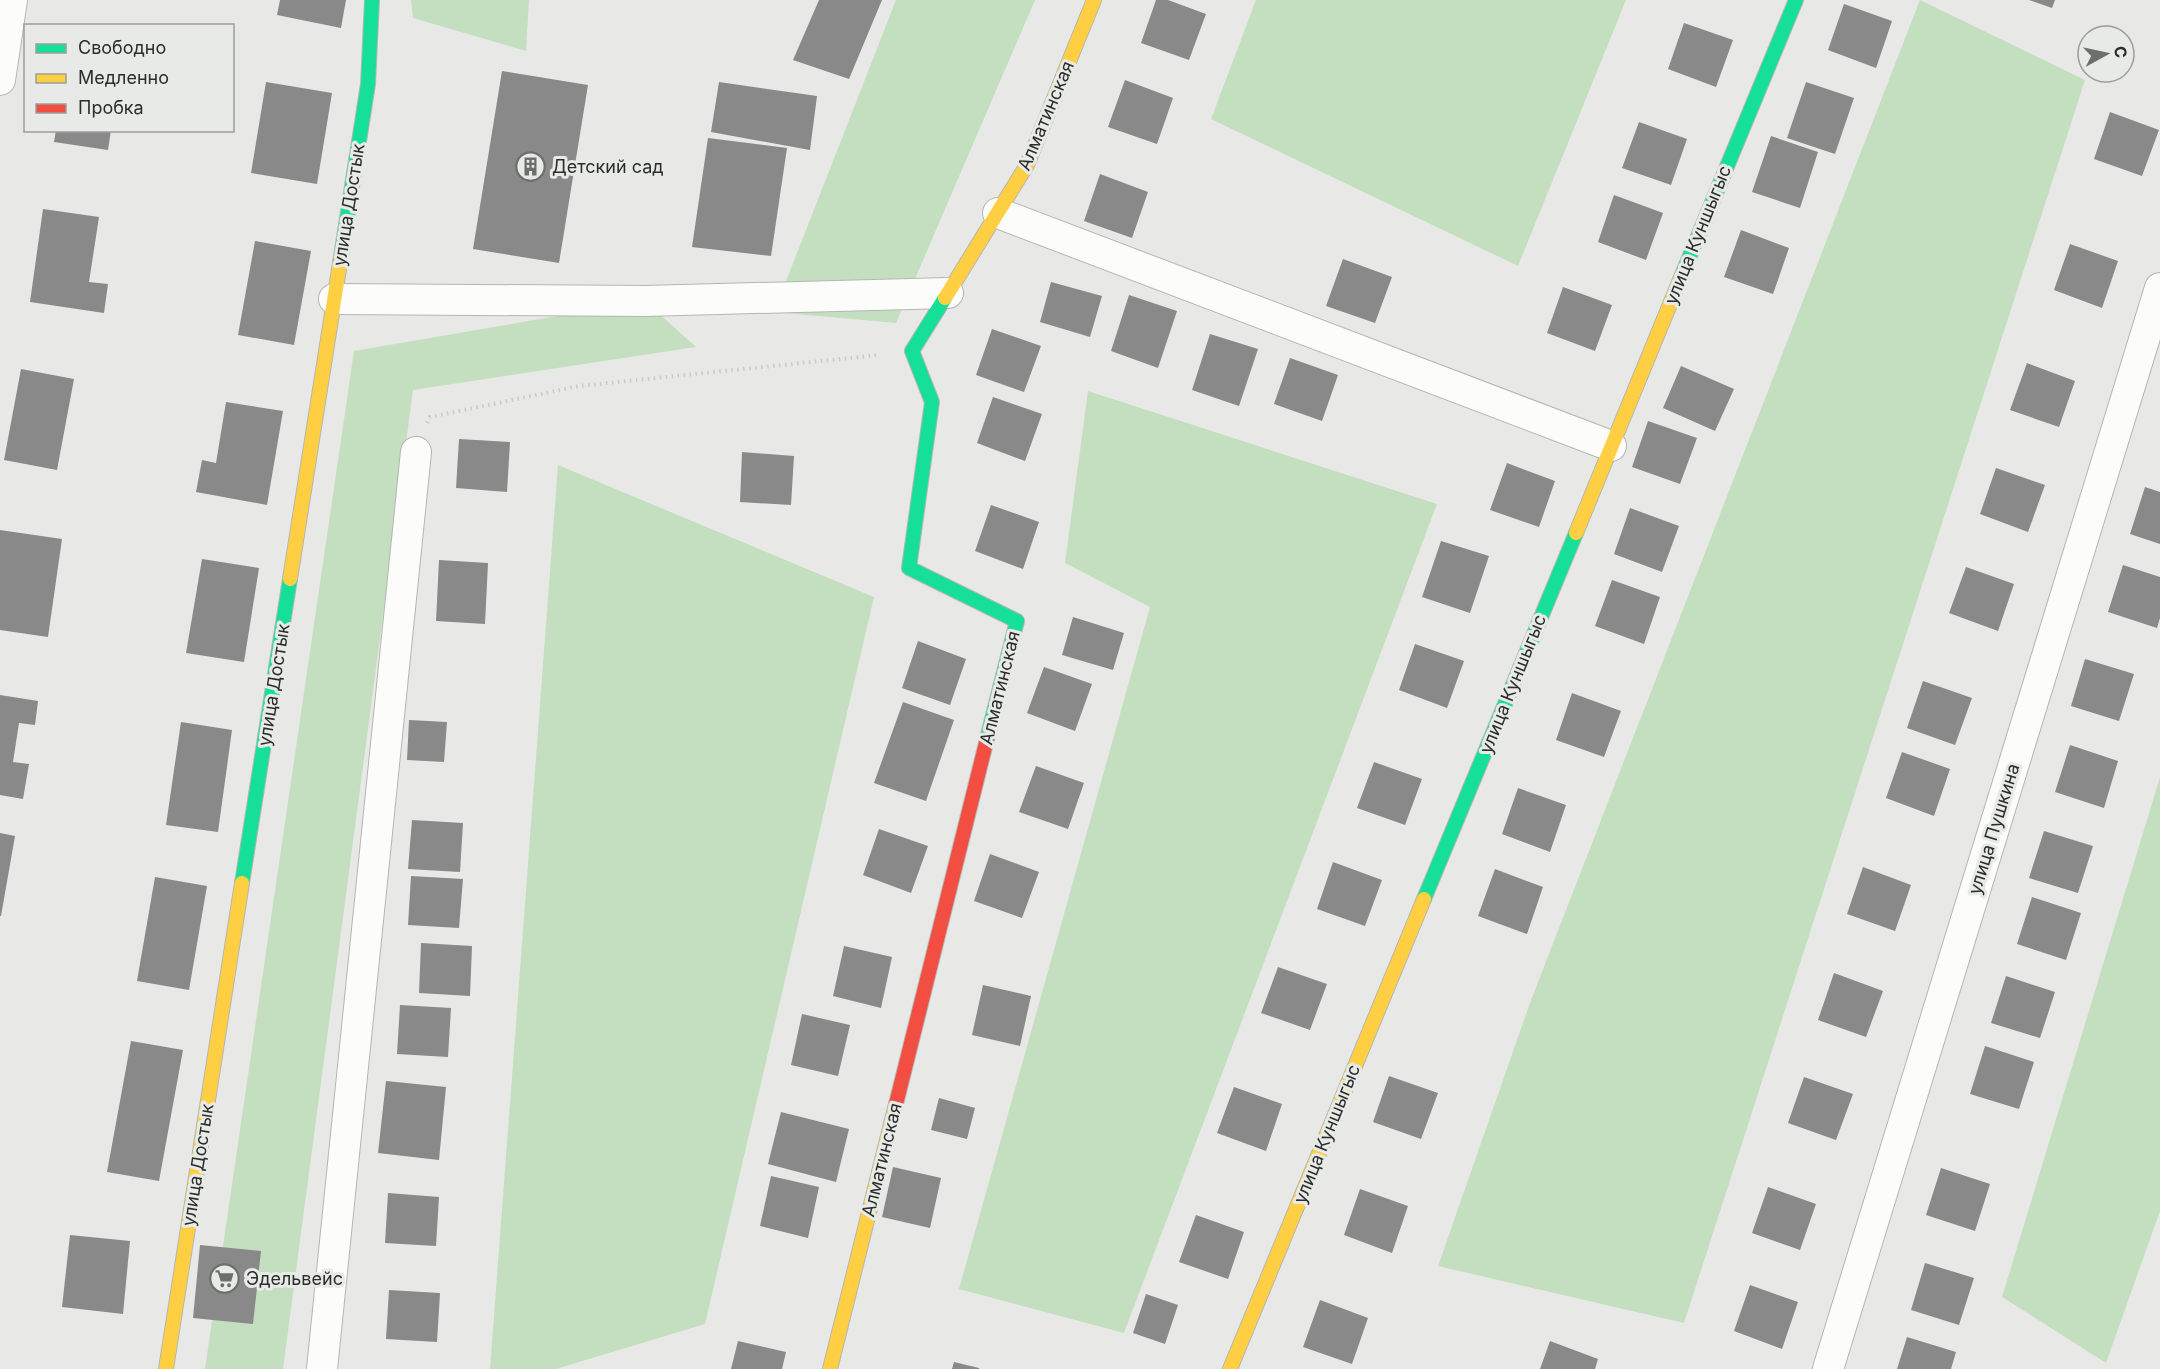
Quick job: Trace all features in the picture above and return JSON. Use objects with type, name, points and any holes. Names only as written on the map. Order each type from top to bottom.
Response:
[{"type":"street","points":[[0,80],[12,0]]},
{"type":"street","name":"улица Достык","points":[[166,1369],[368,84],[372,0]]},
{"type":"street","name":"Алматинская","points":[[830,1369],[1017,621],[909,568],[932,402],[912,351],[1027,165],[1094,0]]},
{"type":"street","name":"улица Куншыгыс","points":[[1230,1369],[1796,0]]},
{"type":"street","points":[[998,213],[1611,446]]},
{"type":"street","name":"улица Пушкина","points":[[1828,1369],[2160,288]]},
{"type":"street","points":[[334,299],[645,301],[948,293]]},
{"type":"street","points":[[322,1369],[416,452]]},
{"type":"path","points":[[416,452],[430,417],[579,386],[912,351]]},
{"type":"green space","points":[[411,0],[529,0],[526,51],[413,18]]},
{"type":"green space","points":[[896,0],[1035,0],[896,323],[774,312]]},
{"type":"green space","points":[[1256,0],[1626,0],[1518,266],[1211,119]]},
{"type":"green space","points":[[1920,0],[2076,76],[2076,84],[2084,84],[1684,1323],[1438,1266],[1531,1000]]},
{"type":"green space","points":[[645,301],[696,347],[413,390],[283,1369],[205,1369],[354,351]]},
{"type":"green space","points":[[1088,391],[1437,504],[1124,1333],[959,1289],[1150,607],[1065,563]]},
{"type":"green space","points":[[558,465],[874,597],[705,1324],[556,1369],[490,1369]]},
{"type":"green space","points":[[2160,777],[2160,1211],[2106,1363],[2002,1297]]},
{"type":"building","points":[[280,0],[346,0],[341,28],[277,15]]},
{"type":"building","points":[[819,0],[882,0],[849,79],[793,60]]},
{"type":"building","points":[[1156,0],[1168,0],[1206,14],[1189,60],[1141,43]]},
{"type":"building","points":[[2029,0],[2055,0],[2052,8]]},
{"type":"building","points":[[1844,4],[1892,21],[1876,68],[1828,50]]},
{"type":"building","points":[[1684,23],[1733,40],[1716,87],[1668,69]]},
{"type":"building","name":"Детский сад","points":[[502,71],[588,85],[559,263],[473,249]]},
{"type":"building","points":[[1125,80],[1173,98],[1157,144],[1108,127]]},
{"type":"building","points":[[266,82],[332,93],[317,184],[251,173]]},
{"type":"building","points":[[719,82],[817,96],[810,150],[711,132]]},
{"type":"building","points":[[1806,82],[1854,98],[1835,154],[1787,138]]},
{"type":"building","points":[[2110,112],[2159,130],[2142,176],[2094,159]]},
{"type":"building","points":[[1639,122],[1687,139],[1671,185],[1622,168]]},
{"type":"building","points":[[56,132],[111,132],[108,150],[54,142]]},
{"type":"building","points":[[1771,136],[1818,152],[1800,208],[1752,192]]},
{"type":"building","points":[[708,138],[787,148],[771,256],[692,247]]},
{"type":"building","points":[[1100,174],[1148,192],[1132,238],[1084,221]]},
{"type":"building","points":[[1614,195],[1663,213],[1646,260],[1598,242]]},
{"type":"building","points":[[43,209],[99,217],[89,282],[108,284],[104,313],[30,302]]},
{"type":"building","points":[[1741,230],[1789,248],[1773,294],[1724,277]]},
{"type":"building","points":[[255,241],[311,251],[294,345],[238,335]]},
{"type":"building","points":[[2070,244],[2118,261],[2102,308],[2054,290]]},
{"type":"building","points":[[1343,259],[1392,277],[1375,323],[1326,306]]},
{"type":"building","points":[[1051,282],[1102,296],[1090,337],[1040,322]]},
{"type":"building","points":[[1563,287],[1612,305],[1595,351],[1547,333]]},
{"type":"building","points":[[1129,295],[1177,311],[1158,368],[1111,351]]},
{"type":"building","points":[[992,329],[1041,346],[1024,392],[976,375]]},
{"type":"building","points":[[1210,334],[1258,349],[1239,406],[1192,390]]},
{"type":"building","points":[[1290,358],[1338,375],[1322,421],[1274,404]]},
{"type":"building","points":[[2027,363],[2075,381],[2059,427],[2010,410]]},
{"type":"building","points":[[1681,366],[1734,389],[1715,431],[1663,408]]},
{"type":"building","points":[[21,369],[74,379],[57,470],[4,460]]},
{"type":"building","points":[[993,397],[1042,414],[1025,461],[977,443]]},
{"type":"building","points":[[226,402],[283,411],[267,505],[196,492],[202,460],[216,463]]},
{"type":"building","points":[[1648,421],[1697,438],[1680,484],[1632,467]]},
{"type":"building","points":[[459,439],[510,442],[507,492],[456,488]]},
{"type":"building","points":[[742,452],[794,456],[791,505],[740,502]]},
{"type":"building","points":[[1507,463],[1555,481],[1539,527],[1490,510]]},
{"type":"building","points":[[1996,468],[2045,485],[2028,532],[1980,514]]},
{"type":"building","points":[[2145,487],[2160,492],[2160,544],[2130,534]]},
{"type":"building","points":[[991,505],[1039,522],[1023,569],[975,551]]},
{"type":"building","points":[[1630,508],[1679,526],[1662,572],[1614,554]]},
{"type":"building","points":[[0,530],[62,539],[48,637],[0,630]]},
{"type":"building","points":[[1441,541],[1489,556],[1470,613],[1422,597]]},
{"type":"building","points":[[202,559],[259,568],[244,662],[186,653]]},
{"type":"building","points":[[439,560],[488,563],[485,624],[436,621]]},
{"type":"building","points":[[2123,565],[2160,577],[2160,618],[2157,628],[2108,612]]},
{"type":"building","points":[[1966,567],[2014,584],[1998,631],[1949,613]]},
{"type":"building","points":[[1612,580],[1660,597],[1644,644],[1595,626]]},
{"type":"building","points":[[1073,617],[1124,633],[1113,670],[1062,655]]},
{"type":"building","points":[[918,641],[966,659],[950,705],[902,688]]},
{"type":"building","points":[[1415,644],[1464,661],[1447,708],[1399,690]]},
{"type":"building","points":[[2085,659],[2134,674],[2119,721],[2071,706]]},
{"type":"building","points":[[1044,667],[1092,684],[1075,731],[1027,713]]},
{"type":"building","points":[[1923,681],[1972,698],[1955,745],[1907,728]]},
{"type":"building","points":[[1572,693],[1621,711],[1604,757],[1556,740]]},
{"type":"building","points":[[0,695],[38,701],[35,725],[19,723],[13,762],[29,764],[23,799],[0,795]]},
{"type":"building","points":[[903,702],[954,720],[926,801],[874,783]]},
{"type":"building","points":[[409,720],[447,722],[444,762],[407,760]]},
{"type":"building","points":[[181,722],[232,730],[218,832],[166,825]]},
{"type":"building","points":[[2070,745],[2118,761],[2104,808],[2055,792]]},
{"type":"building","points":[[1902,752],[1950,769],[1934,816],[1886,798]]},
{"type":"building","points":[[1374,762],[1422,779],[1405,825],[1357,808]]},
{"type":"building","points":[[1036,766],[1084,783],[1068,829],[1019,812]]},
{"type":"building","points":[[1518,788],[1566,805],[1550,852],[1502,834]]},
{"type":"building","points":[[412,820],[463,823],[460,872],[408,869]]},
{"type":"building","points":[[879,829],[928,846],[911,893],[863,875]]},
{"type":"building","points":[[2044,831],[2093,846],[2078,893],[2029,878]]},
{"type":"building","points":[[0,833],[15,836],[1,916],[0,916]]},
{"type":"building","points":[[990,854],[1039,872],[1022,918],[974,901]]},
{"type":"building","points":[[1333,862],[1382,880],[1365,926],[1317,909]]},
{"type":"building","points":[[1863,867],[1911,885],[1895,931],[1847,914]]},
{"type":"building","points":[[1495,869],[1543,887],[1527,934],[1478,916]]},
{"type":"building","points":[[411,876],[463,879],[459,928],[408,925]]},
{"type":"building","points":[[155,877],[207,886],[189,990],[137,981]]},
{"type":"building","points":[[2032,897],[2081,913],[2066,960],[2017,944]]},
{"type":"building","points":[[421,943],[472,946],[470,996],[419,993]]},
{"type":"building","points":[[844,946],[892,957],[881,1008],[833,996]]},
{"type":"building","points":[[1278,967],[1327,984],[1310,1030],[1261,1013]]},
{"type":"building","points":[[1834,973],[1883,991],[1866,1037],[1818,1020]]},
{"type":"building","points":[[2006,976],[2055,992],[2040,1038],[1991,1023]]},
{"type":"building","points":[[983,985],[1031,996],[1020,1046],[972,1035]]},
{"type":"building","points":[[400,1005],[451,1008],[448,1057],[397,1054]]},
{"type":"building","points":[[802,1014],[850,1025],[838,1076],[791,1065]]},
{"type":"building","points":[[131,1041],[183,1050],[159,1181],[107,1172]]},
{"type":"building","points":[[1985,1046],[2034,1062],[2019,1109],[1970,1094]]},
{"type":"building","points":[[1389,1076],[1438,1093],[1421,1139],[1373,1122]]},
{"type":"building","points":[[1804,1077],[1853,1094],[1836,1140],[1788,1123]]},
{"type":"building","points":[[386,1081],[446,1087],[439,1160],[378,1153]]},
{"type":"building","points":[[1234,1087],[1282,1104],[1266,1151],[1217,1133]]},
{"type":"building","points":[[939,1098],[975,1108],[967,1139],[931,1130]]},
{"type":"building","points":[[781,1112],[849,1129],[836,1182],[768,1164]]},
{"type":"building","points":[[893,1167],[941,1178],[930,1228],[882,1217]]},
{"type":"building","points":[[1941,1168],[1990,1184],[1975,1231],[1926,1215]]},
{"type":"building","points":[[771,1176],[819,1187],[808,1238],[760,1226]]},
{"type":"building","points":[[1768,1187],[1816,1204],[1800,1250],[1752,1233]]},
{"type":"building","points":[[1360,1189],[1408,1206],[1392,1253],[1344,1235]]},
{"type":"building","points":[[388,1193],[439,1197],[436,1246],[385,1243]]},
{"type":"building","points":[[1196,1215],[1244,1232],[1228,1279],[1179,1262]]},
{"type":"building","points":[[70,1235],[130,1241],[123,1314],[62,1307]]},
{"type":"building","points":[[200,1245],[261,1251],[253,1324],[193,1318]]},
{"type":"building","points":[[1925,1263],[1974,1278],[1959,1325],[1911,1310]]},
{"type":"building","points":[[1750,1285],[1798,1302],[1782,1349],[1734,1331]]},
{"type":"building","points":[[389,1290],[440,1293],[437,1342],[386,1339]]},
{"type":"building","points":[[1146,1294],[1178,1305],[1165,1344],[1133,1333]]},
{"type":"building","points":[[1320,1300],[1368,1318],[1352,1364],[1303,1347]]},
{"type":"building","points":[[1907,1337],[1956,1352],[1951,1369],[1897,1369]]},
{"type":"building","points":[[738,1341],[786,1352],[782,1369],[731,1369]]},
{"type":"building","points":[[1550,1341],[1598,1359],[1595,1369],[1540,1369]]},
{"type":"building","points":[[954,1362],[979,1368],[979,1369],[952,1369]]},
{"type":"traffic: fast","points":[[340,263],[368,84],[372,0]]},
{"type":"traffic: fast","points":[[1682,275],[1796,0]]},
{"type":"traffic: fast","points":[[945,298],[912,351],[932,402],[909,568],[1017,621],[987,739]]},
{"type":"traffic: fast","points":[[1424,899],[1576,533]]},
{"type":"traffic: fast","points":[[242,883],[290,579]]},
{"type":"traffic: slow","points":[[945,298],[1027,165],[1094,0]]},
{"type":"traffic: slow","points":[[290,579],[340,263]]},
{"type":"traffic: slow","points":[[1576,533],[1682,275]]},
{"type":"traffic: slow","points":[[166,1369],[242,883]]},
{"type":"traffic: slow","points":[[1230,1369],[1424,899]]},
{"type":"traffic: slow","points":[[830,1369],[896,1104]]},
{"type":"traffic: jam","points":[[896,1104],[987,739]]},
{"type":"place","name":"Детский сад","points":[[531,167]]},
{"type":"place","name":"Эдельвейс","points":[[225,1279]]}]
